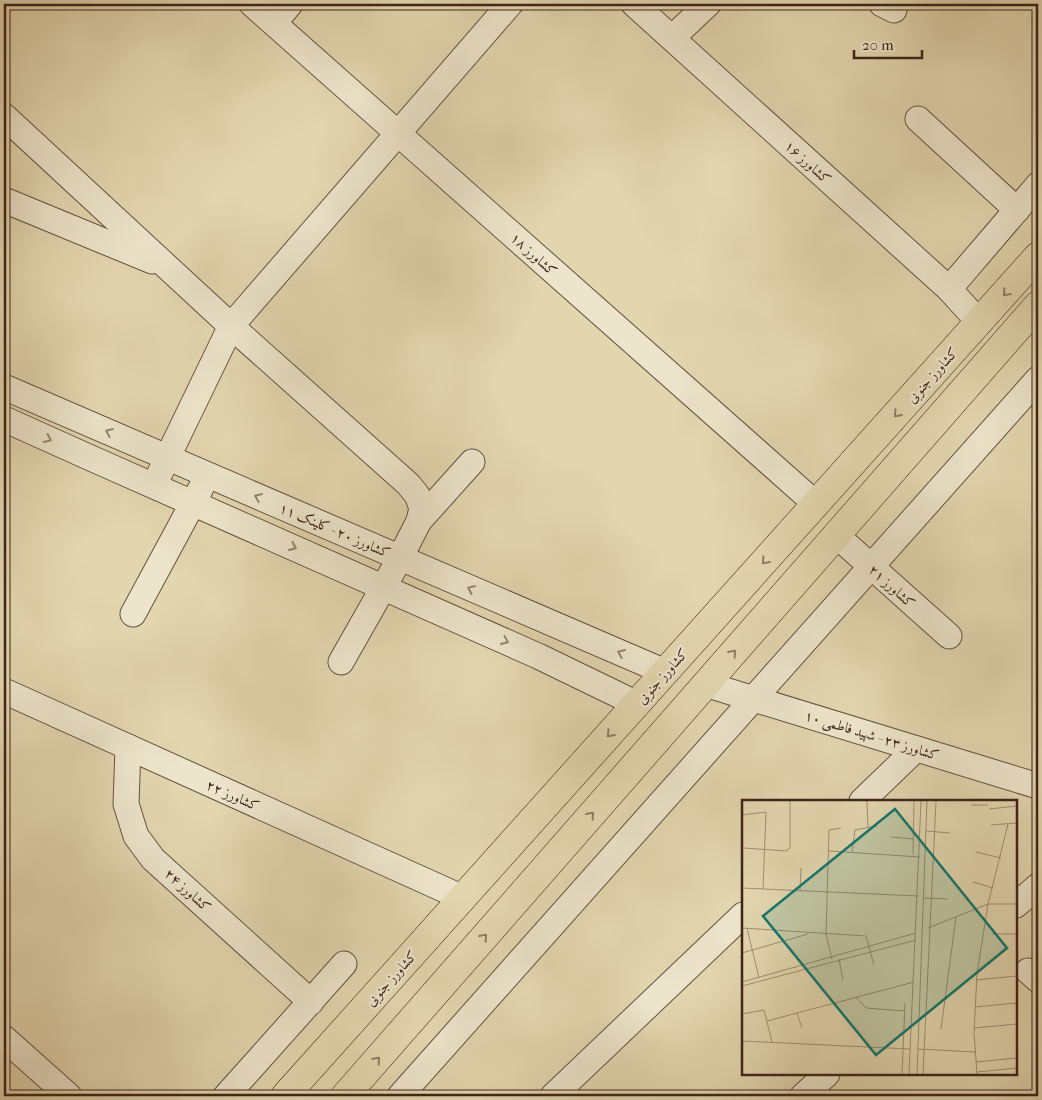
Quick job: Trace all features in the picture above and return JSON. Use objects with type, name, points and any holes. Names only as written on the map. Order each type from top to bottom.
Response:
[{"type":"main road","name":"کشاورز جنوبی","points":[[285,1096],[1038,256]]},
{"type":"main road","points":[[345,1096],[1038,305]]},
{"type":"main road","points":[[791,532],[818,556]]},
{"type":"street","name":"کشاورز ۱۸","points":[[252,4],[816,504]]},
{"type":"street","points":[[274,23],[290,4]]},
{"type":"street","points":[[154,486],[231,326],[510,4]]},
{"type":"street","name":"کشاورز ۱۶","points":[[634,4],[949,289],[979,322]]},
{"type":"street","points":[[672,38],[708,4]]},
{"type":"street","points":[[4,116],[231,326],[408,484],[417,495],[422,508],[419,521],[384,587],[340,662]]},
{"type":"street","points":[[918,119],[1017,210]]},
{"type":"street","points":[[949,289],[1038,185]]},
{"type":"street","points":[[4,200],[167,267]]},
{"type":"street","points":[[400,1096],[1038,379]]},
{"type":"street","name":"کشاورز ۲۰ - کلینک ۱۱","points":[[4,387],[665,672]]},
{"type":"street","points":[[4,419],[538,656],[637,704]]},
{"type":"street","points":[[419,521],[472,462]]},
{"type":"street","points":[[133,614],[208,475]]},
{"type":"street","name":"کشاورز ۲۱","points":[[836,535],[949,636]]},
{"type":"street","name":"کشاورز ۲۳ - شهید فاطمی ۱۰","points":[[705,684],[1038,786]]},
{"type":"street","name":"کشاورز ۲۲","points":[[4,691],[463,898]]},
{"type":"street","name":"کشاورز ۲۴","points":[[128,747],[126,804],[136,836],[153,859],[311,1002]]},
{"type":"street","points":[[863,800],[916,749]]},
{"type":"street","points":[[1017,904],[1038,886]]},
{"type":"street","points":[[553,1096],[742,916]]},
{"type":"street","points":[[226,1096],[344,964]]},
{"type":"street","points":[[4,1038],[69,1096]]},
{"type":"street","points":[[803,1096],[826,1075]]}]
